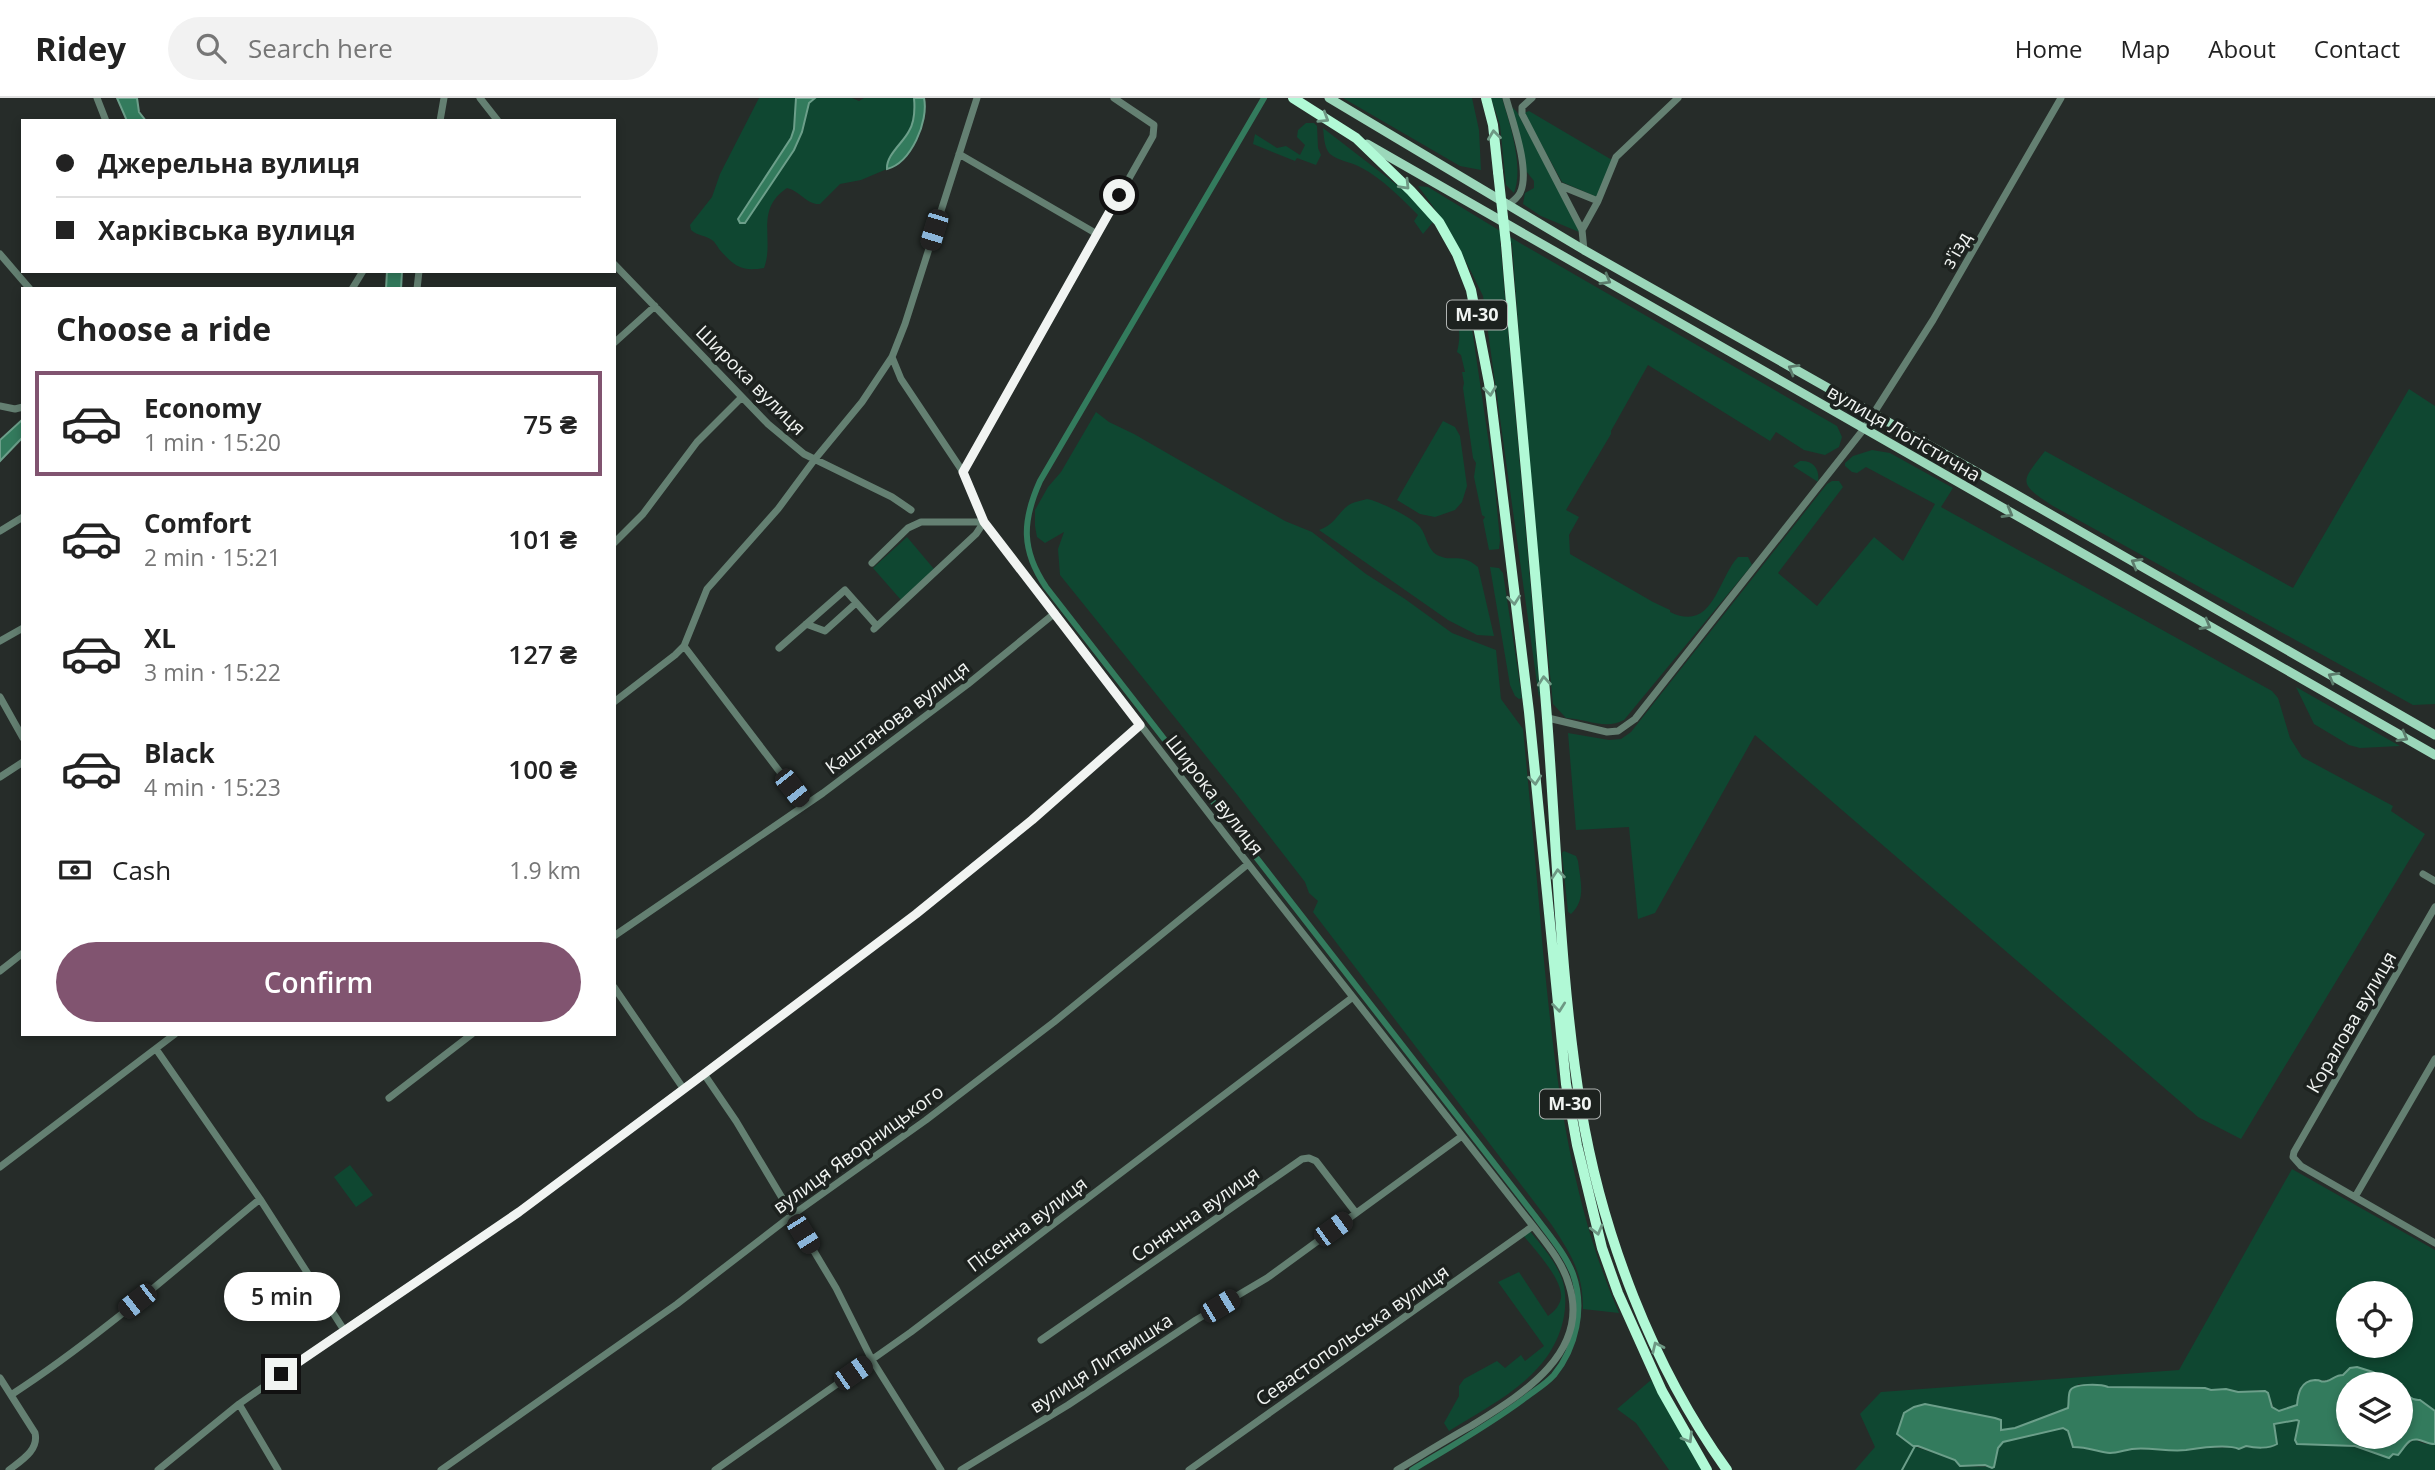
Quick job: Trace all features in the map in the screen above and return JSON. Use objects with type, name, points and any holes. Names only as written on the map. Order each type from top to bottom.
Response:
[{"type":"highway","name":"М-30","points":[[1293,98],[1356,138],[1403,183],[1439,222],[1457,254],[1471,290],[1489,383],[1529,712],[1566,1084],[1602,1248],[1632,1326],[1662,1391],[1707,1470]]},
{"type":"highway","name":"М-30","points":[[1486,98],[1493,125],[1506,244],[1548,718],[1553,822],[1574,1061],[1595,1174],[1618,1254],[1648,1327],[1693,1419],[1727,1470]]},
{"type":"highway","points":[[1529,712],[1548,718]]},
{"type":"main road","points":[[1329,98],[1584,250],[2435,735]]},
{"type":"main road","name":"вулиця Логістична","points":[[1356,138],[2435,755]]},
{"type":"street","points":[[97,98],[105,119]]},
{"type":"street","points":[[440,119],[444,98]]},
{"type":"street","points":[[480,98],[496,119]]},
{"type":"street","points":[[892,357],[977,98]]},
{"type":"street","points":[[963,472],[1153,136],[1154,125],[1114,98]]},
{"type":"street","points":[[1506,98],[1523,176],[1520,193],[1508,205]]},
{"type":"street","points":[[1532,98],[1522,107],[1522,114],[1582,230],[1584,250]]},
{"type":"street","points":[[1582,230],[1616,158],[1678,98]]},
{"type":"street","name":"з'їзд","points":[[1548,718],[1607,732],[1618,731],[1628,724],[1755,569],[1863,430],[1933,320],[2062,98]]},
{"type":"street","points":[[959,154],[1097,234]]},
{"type":"street","points":[[1561,186],[1598,201]]},
{"type":"street","points":[[0,254],[28,287]]},
{"type":"street","name":"Широка вулиця","points":[[616,266],[768,424],[804,454],[815,459],[862,402],[892,357]]},
{"type":"street","points":[[616,341],[655,306]]},
{"type":"street","name":"Широка вулиця","points":[[892,357],[901,379],[963,472],[984,522],[1533,1226],[1552,1251],[1570,1285],[1572,1317],[1564,1346],[1548,1371],[1519,1397],[1397,1470]]},
{"type":"street","points":[[616,541],[643,514],[697,442],[742,397]]},
{"type":"street","points":[[0,406],[21,408]]},
{"type":"street","points":[[616,700],[684,646],[707,589],[778,509],[815,459],[892,497],[911,510]]},
{"type":"street","points":[[0,531],[21,518]]},
{"type":"street","points":[[872,563],[908,528],[921,522],[984,522]]},
{"type":"street","points":[[779,648],[845,590],[875,627],[976,534],[984,522]]},
{"type":"street","points":[[807,624],[825,631],[856,603]]},
{"type":"street","name":"Каштанова вулиця","points":[[616,935],[823,793],[968,684],[1055,613]]},
{"type":"street","points":[[0,641],[21,629]]},
{"type":"street","points":[[684,646],[805,804]]},
{"type":"street","points":[[0,697],[21,734]]},
{"type":"street","points":[[158,1470],[239,1404],[519,1212],[916,914],[1032,820],[1140,725]]},
{"type":"street","points":[[0,776],[21,763]]},
{"type":"street","name":"вулиця Яворницького","points":[[441,1470],[677,1304],[792,1216],[926,1120],[1054,1022],[1248,863]]},
{"type":"street","points":[[2423,874],[2435,881]]},
{"type":"street","name":"Коралова вулиця","points":[[2355,1197],[2295,1162],[2294,1152],[2435,907]]},
{"type":"street","points":[[0,971],[21,955]]},
{"type":"street","points":[[616,990],[683,1088]]},
{"type":"street","name":"Пісенна вулиця","points":[[715,1470],[872,1360],[1353,997]]},
{"type":"street","points":[[0,1167],[172,1036]]},
{"type":"street","points":[[389,1098],[469,1036]]},
{"type":"street","points":[[156,1049],[260,1199],[344,1330]]},
{"type":"street","points":[[2435,1059],[2355,1197],[2435,1243]]},
{"type":"street","points":[[704,1074],[736,1121],[836,1288],[872,1360],[941,1470]]},
{"type":"street","name":"вулиця Литвишка","points":[[961,1470],[1266,1278],[1462,1136]]},
{"type":"street","name":"Сонячна вулиця","points":[[1041,1340],[1302,1159],[1317,1161],[1356,1213]]},
{"type":"street","points":[[11,1395],[127,1309],[260,1199]]},
{"type":"street","name":"Севастопольська вулиця","points":[[1189,1470],[1533,1226]]},
{"type":"street","points":[[0,1378],[35,1433],[36,1440],[35,1447],[9,1470]]},
{"type":"street","points":[[239,1404],[278,1470]]},
{"type":"shaded area","points":[[117,98],[137,98],[139,112],[144,119],[126,119]]},
{"type":"shaded area","points":[[759,98],[796,98],[794,129],[791,138],[738,218],[740,223],[745,223],[794,150],[802,132],[809,103],[815,98],[852,98],[859,101],[864,98],[914,98],[914,111],[911,127],[892,154],[887,169],[861,180],[840,184],[820,204],[815,204],[787,188],[777,197],[768,216],[768,247],[764,268],[749,269],[734,264],[713,241],[691,230],[690,225],[712,197],[720,174]]},
{"type":"shaded area","points":[[796,98],[815,98],[809,103],[802,132],[794,150],[745,223],[740,223],[738,219],[791,138]]},
{"type":"shaded area","points":[[914,98],[924,98],[921,129],[904,159],[887,169],[892,154],[911,127]]},
{"type":"shaded area","points":[[1343,98],[1472,98],[1479,130],[1481,170],[1460,166]]},
{"type":"shaded area","points":[[1491,98],[1502,98],[1512,133],[1517,158],[1517,183],[1514,193],[1506,185],[1500,125]]},
{"type":"shaded area","points":[[1512,107],[1579,232],[1541,216],[1523,204],[1525,193],[1534,188],[1534,181],[1526,171]]},
{"type":"shaded area","points":[[1529,111],[1612,160],[1597,197],[1562,182],[1524,113]]},
{"type":"shaded area","points":[[1306,123],[1314,123],[1317,126],[1321,155],[1316,165],[1297,158],[1295,161],[1253,144],[1255,134],[1277,148],[1286,146],[1300,155],[1305,145],[1297,137],[1298,130]]},
{"type":"shaded area","points":[[1323,128],[1415,199],[1433,222],[1423,234],[1414,221],[1418,215],[1391,189],[1356,165],[1330,154],[1325,145]]},
{"type":"shaded area","points":[[1418,186],[1428,187],[1837,426],[1842,437],[1839,447],[1825,455],[1804,450],[1776,432],[1770,441],[1648,365],[1566,510],[1579,517],[1569,535],[1570,554],[1670,612],[1684,617],[1696,616],[1705,610],[1738,557],[1748,557],[1752,565],[1624,720],[1617,723],[1603,724],[1566,718],[1553,704],[1528,454],[1512,243],[1500,241],[1539,698],[1483,296],[1454,240]]},
{"type":"shaded area","points":[[387,273],[402,273],[401,287],[386,287]]},
{"type":"shaded area","points":[[1454,301],[1466,313],[1472,329],[1494,478],[1499,549],[1489,550],[1483,520],[1485,517],[1482,515],[1474,477],[1476,463],[1473,458],[1463,388],[1462,372],[1465,372],[1461,355],[1457,352],[1459,333],[1454,316]]},
{"type":"shaded area","points":[[2409,389],[2435,406],[2435,704],[2413,705],[2053,506],[2033,492],[2026,482],[2027,476],[2045,451],[2293,588]]},
{"type":"shaded area","points":[[1096,412],[1109,422],[1285,521],[1312,532],[1366,574],[1452,633],[1496,650],[1501,699],[1523,729],[1548,997],[1567,1135],[1588,1225],[1619,1313],[1583,1309],[1578,1274],[1551,1224],[1313,912],[1318,901],[1309,893],[1305,882],[1060,575],[1058,549],[1064,532],[1045,543],[1037,537],[1035,510]]},
{"type":"shaded area","points":[[21,421],[21,439],[0,461],[0,440]]},
{"type":"shaded area","points":[[1443,421],[1455,427],[1460,436],[1467,486],[1462,502],[1455,510],[1435,517],[1420,514],[1397,500]]},
{"type":"shaded area","points":[[1872,450],[1890,453],[1953,488],[1941,507],[2272,691],[2278,698],[2290,738],[2302,757],[2393,806],[2391,811],[2425,834],[2241,1139],[2198,1117],[1755,735],[1655,913],[1638,919],[1629,827],[1576,830],[1568,733],[1609,740],[1621,739],[1631,732],[1827,484],[1839,481],[1843,487],[1778,573],[1817,606],[1874,537],[1903,561],[1935,504],[1866,467],[1857,473],[1845,466],[1853,456]]},
{"type":"shaded area","points":[[1800,461],[1809,462],[1815,467],[1818,482],[1793,466]]},
{"type":"shaded area","points":[[1367,499],[1395,510],[1416,523],[1437,555],[1466,560],[1478,567],[1494,636],[1477,635],[1448,620],[1319,530],[1331,523],[1347,506]]},
{"type":"shaded area","points":[[907,537],[934,569],[901,600],[873,568]]},
{"type":"shaded area","points":[[1490,567],[1499,568],[1503,573],[1522,698],[1519,699],[1510,685]]},
{"type":"shaded area","points":[[2296,687],[2400,746],[2360,748],[2349,745],[2314,724]]},
{"type":"shaded area","points":[[1564,851],[1576,856],[1581,882],[1581,896],[1571,914],[1568,912],[1562,853]]},
{"type":"shaded area","points":[[350,1165],[373,1195],[356,1207],[334,1177]]},
{"type":"shaded area","points":[[2292,1169],[2435,1250],[2435,1411],[2420,1400],[2413,1399],[2413,1372],[2373,1372],[2357,1367],[2348,1372],[2336,1372],[2336,1377],[2331,1379],[2314,1380],[2298,1393],[2297,1405],[2279,1411],[2274,1409],[2271,1400],[2258,1390],[2079,1384],[2069,1394],[2068,1408],[2015,1428],[2001,1430],[2001,1420],[1982,1416],[1899,1437],[1913,1446],[1955,1460],[1960,1466],[1994,1467],[1998,1448],[2003,1442],[2063,1428],[2068,1431],[2073,1446],[2090,1447],[2110,1453],[2138,1449],[2273,1447],[2274,1424],[2297,1420],[2300,1421],[2295,1440],[2297,1444],[2336,1445],[2336,1449],[2364,1449],[2378,1454],[2398,1455],[2404,1449],[2413,1449],[2414,1440],[2435,1444],[2435,1470],[1855,1470],[1875,1447],[1860,1414],[1881,1392],[2179,1370]]},
{"type":"shaded area","points":[[1529,1230],[1552,1259],[1563,1283],[1565,1311],[1558,1337],[1548,1355],[1520,1385],[1449,1431],[1444,1423],[1459,1396],[1459,1386],[1464,1379],[1497,1361],[1505,1368],[1521,1355],[1525,1361],[1544,1346],[1498,1282],[1519,1272],[1548,1316],[1558,1306],[1561,1298],[1557,1282],[1523,1235]]},
{"type":"shaded area","points":[[2357,1367],[2373,1372],[2346,1372]]},
{"type":"shaded area","points":[[2336,1376],[2336,1445],[2297,1444],[2297,1420],[2274,1424],[2277,1444],[2239,1449],[2132,1449],[2110,1453],[2073,1447],[2068,1431],[2063,1428],[2003,1442],[1998,1448],[1992,1468],[1985,1465],[1960,1466],[1955,1460],[1913,1446],[1897,1434],[1904,1413],[1925,1404],[2001,1420],[2001,1430],[2015,1428],[2068,1408],[2072,1388],[2088,1385],[2265,1391],[2272,1407],[2279,1411],[2297,1405],[2299,1393],[2306,1383],[2315,1380],[2327,1381]]},
{"type":"shaded area","points":[[1651,1380],[1702,1470],[1669,1470],[1636,1423],[1617,1409]]},
{"type":"shaded area","points":[[2413,1399],[2420,1400],[2435,1411],[2435,1444],[2413,1440]]},
{"type":"shaded area","points":[[2364,1449],[2402,1449],[2398,1455],[2393,1454],[2389,1458]]},
{"type":"waterway","points":[[1264,98],[1040,481],[1027,522],[1028,548],[1046,587],[1535,1216],[1570,1266],[1577,1287],[1578,1314],[1568,1353],[1554,1375],[1498,1417],[1412,1470]]},
{"type":"waterway","points":[[1902,1470],[1915,1446]]},
{"type":"route","points":[[281,1374],[519,1212],[916,914],[1032,820],[1140,725],[984,522],[963,472],[1119,195]]}]
